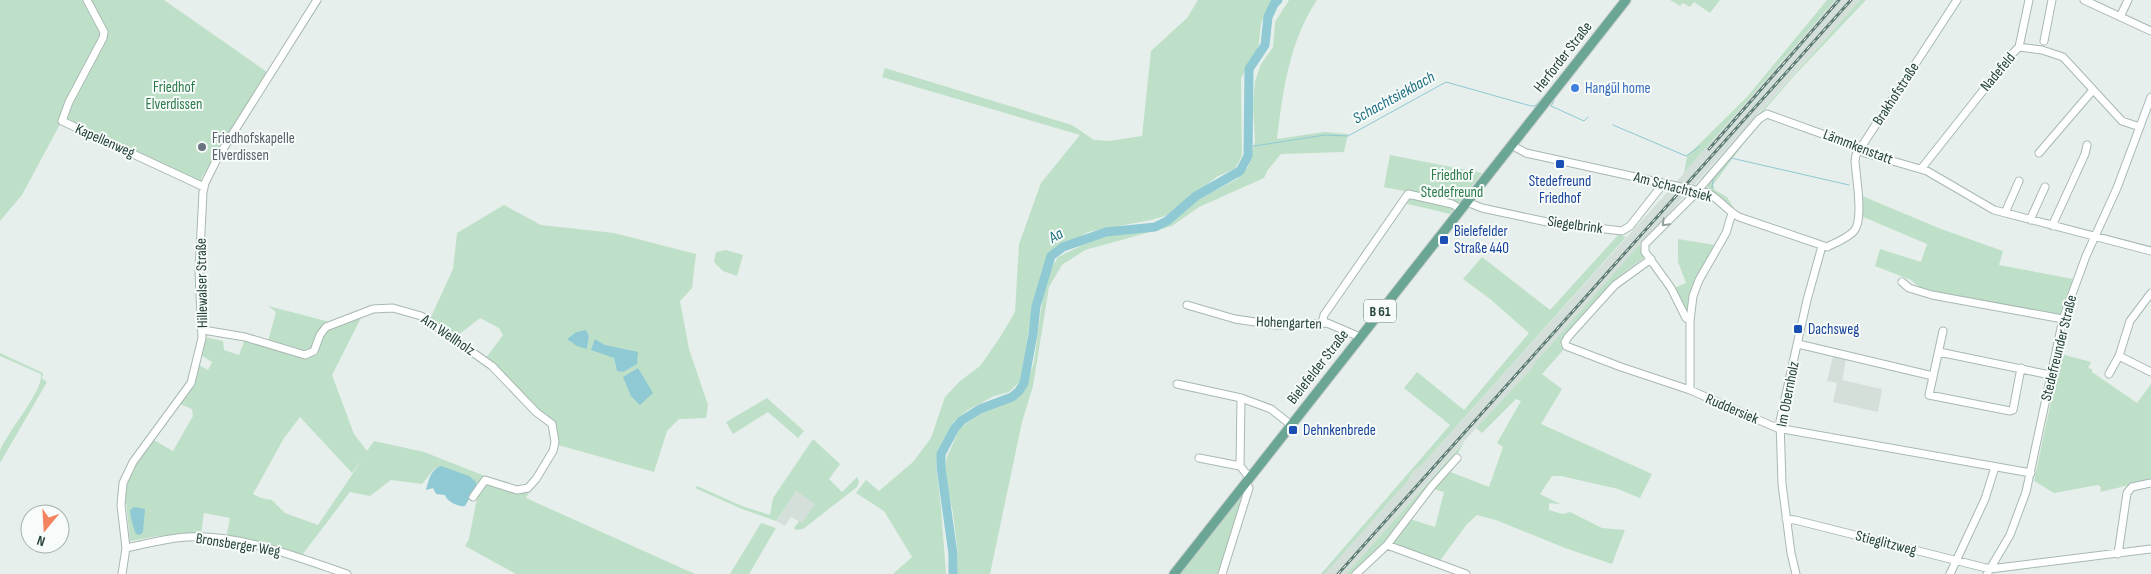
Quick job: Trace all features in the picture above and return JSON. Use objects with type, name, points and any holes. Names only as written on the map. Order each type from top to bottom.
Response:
[{"type":"main road","name":"Herforder Straße","points":[[1541,108],[1626,0]]},
{"type":"main road","name":"Bielefelder Straße","points":[[1174,574],[1541,108]]},
{"type":"street","name":"Kapellenweg","points":[[87,0],[104,32],[103,38],[69,102],[62,120],[204,187]]},
{"type":"street","name":"Hillewalser Straße","points":[[122,574],[126,548],[121,504],[124,483],[133,462],[191,383],[202,330],[199,271],[204,187],[218,157],[317,0]]},
{"type":"street","name":"Brakhofstraße","points":[[1824,246],[1855,231],[1859,216],[1855,161],[1860,150],[1957,0]]},
{"type":"street","points":[[2019,47],[2029,0]]},
{"type":"street","points":[[2044,41],[2052,0]]},
{"type":"street","points":[[2084,0],[2151,32]]},
{"type":"street","points":[[2120,17],[2128,0]]},
{"type":"street","name":"Nadefeld","points":[[1921,169],[2019,47],[2042,50],[2063,57],[2122,121],[2140,127]]},
{"type":"street","points":[[2039,153],[2093,90]]},
{"type":"street","name":"Stedefreunder Straße","points":[[1988,571],[2015,526],[2024,501],[2028,472],[2060,318],[2094,236],[2118,186],[2151,97]]},
{"type":"street","name":"Lämmkenstatt","points":[[1697,191],[1759,119],[1767,114],[1860,150],[1921,169],[1985,206],[2151,252]]},
{"type":"street","name":"Am Schachtsiek","points":[[1511,145],[1526,153],[1697,191],[1718,198],[1732,213],[1824,246]]},
{"type":"street","points":[[2052,226],[2074,179],[2087,145]]},
{"type":"street","points":[[2005,213],[2019,181]]},
{"type":"street","name":"Siegelbrink","points":[[1322,323],[1324,315],[1408,194],[1547,222],[1622,231],[1630,226],[1663,184]]},
{"type":"street","points":[[2030,220],[2045,187]]},
{"type":"street","points":[[1690,321],[1686,318],[1671,288],[1644,247],[1647,241],[1697,191]]},
{"type":"street","points":[[1690,390],[1690,321],[1696,287],[1719,248],[1732,213]]},
{"type":"street","name":"Im Obernholz","points":[[1796,574],[1781,477],[1780,429],[1807,300],[1824,246]]},
{"type":"street","name":"Ruddersiek","points":[[1651,259],[1615,285],[1568,338],[1565,344],[1569,348],[1690,390],[1780,429],[2028,472]]},
{"type":"street","points":[[1902,282],[1909,288],[1932,295],[2060,318]]},
{"type":"street","points":[[2109,374],[2118,356],[2130,321],[2150,295]]},
{"type":"street","name":"Hohengarten","points":[[1187,305],[1235,319],[1276,325],[1322,323],[1360,337]]},
{"type":"street","name":"Am Wellholz","points":[[202,330],[245,337],[305,355],[314,351],[320,335],[326,327],[374,309],[393,308],[406,310],[431,322],[492,366],[536,412],[552,424],[553,428],[555,447],[532,485],[523,490],[517,490],[485,480],[473,497]]},
{"type":"street","points":[[1943,331],[1929,395],[2010,411],[2013,410],[2021,368]]},
{"type":"street","points":[[1798,344],[1933,376]]},
{"type":"street","points":[[1939,352],[2048,374]]},
{"type":"street","points":[[2118,356],[2151,372]]},
{"type":"street","points":[[1177,384],[1241,398],[1271,410],[1291,425]]},
{"type":"street","points":[[1222,574],[1249,488],[1248,479],[1240,466],[1241,398]]},
{"type":"street","points":[[1198,458],[1240,466]]},
{"type":"street","points":[[1356,574],[1387,545],[1432,486],[1457,458]]},
{"type":"street","points":[[1950,574],[1989,491],[1995,467]]},
{"type":"street","points":[[2118,554],[2126,493],[2132,487],[2151,482]]},
{"type":"street","name":"Stieglitzweg","points":[[1786,519],[1956,561],[1988,571]]},
{"type":"street","name":"Bronsberger Weg","points":[[126,548],[180,537],[213,538],[262,546],[347,574]]},
{"type":"street","points":[[1387,545],[1466,574]]},
{"type":"street","points":[[1988,571],[2151,549]]},
{"type":"shaded area","points":[[1835,0],[1860,0],[1346,574],[1325,574],[1407,482],[1414,470],[1420,467],[1671,188]]},
{"type":"shaded area","points":[[1833,356],[1846,360],[1842,380],[1882,389],[1878,412],[1833,402],[1837,383],[1827,381]]},
{"type":"shaded area","points":[[796,491],[816,504],[802,523],[791,517],[785,526],[776,521]]},
{"type":"green space","name":"Friedhof Elverdissen","points":[[0,0],[164,0],[267,72],[202,177],[201,182],[67,122],[65,115],[22,195],[0,221]]},
{"type":"green space","points":[[1198,0],[1272,0],[1261,24],[1258,50],[1241,78],[1242,156],[1235,169],[1218,176],[1165,216],[1088,232],[1047,257],[1033,301],[1021,380],[1009,392],[994,396],[968,410],[954,421],[938,450],[936,466],[946,574],[893,574],[912,557],[884,511],[856,493],[866,480],[879,491],[913,462],[931,438],[945,397],[960,381],[980,366],[999,339],[1015,312],[1019,244],[1041,183],[1080,135],[882,77],[885,68],[1072,125],[1094,140],[1109,141],[1142,136],[1151,51],[1187,18]]},
{"type":"green space","points":[[1289,0],[1317,0],[1307,16],[1289,67],[1277,139],[1324,132],[1348,134],[1344,152],[1281,154],[1267,171],[1264,178],[1199,207],[1172,226],[1085,250],[1062,265],[1049,287],[1033,386],[1022,422],[990,574],[957,574],[958,555],[953,513],[944,472],[947,457],[960,428],[980,414],[1014,400],[1026,387],[1034,362],[1043,294],[1052,267],[1058,257],[1097,238],[1163,226],[1197,200],[1237,179],[1248,167],[1255,141],[1253,106],[1255,81],[1261,64],[1273,47],[1275,22]]},
{"type":"green space","points":[[1670,0],[1720,0],[1710,13],[1694,2],[1690,7],[1683,3],[1680,6]]},
{"type":"green space","points":[[1827,0],[1835,0],[1684,173],[1687,156],[1747,97]]},
{"type":"green space","points":[[1860,0],[1866,0],[1793,77],[1704,180],[1701,179]]},
{"type":"green space","points":[[1756,127],[1713,185],[1715,190],[1727,197],[1737,213],[1709,191],[1707,186]]},
{"type":"green space","name":"Friedhof Stedefreund","points":[[1390,155],[1482,173],[1460,202],[1457,202],[1384,187]]},
{"type":"green space","points":[[1860,195],[1941,229],[2003,251],[1999,265],[2073,279],[2060,315],[1923,290],[1911,280],[1875,266],[1880,249],[1921,262],[1927,244],[1861,216]]},
{"type":"green space","points":[[1408,197],[1450,205],[1455,208],[1450,214],[1404,203]]},
{"type":"green space","points":[[504,205],[541,225],[614,233],[696,254],[692,288],[680,301],[689,349],[708,405],[706,418],[679,419],[667,431],[654,472],[558,445],[555,429],[486,358],[503,335],[499,328],[480,318],[457,336],[430,319],[453,269],[457,233]],"holes":[[[586,330],[589,336],[587,349],[567,339],[576,332]],[[595,339],[637,364],[616,367],[614,358]]]},
{"type":"green space","points":[[1619,234],[1626,237],[1420,467],[1414,470],[1407,482],[1325,574],[1321,574],[1450,425],[1404,388],[1417,372],[1464,410],[1529,333],[1490,299],[1463,279],[1482,257],[1550,310]]},
{"type":"green space","points":[[1678,239],[1715,245],[1694,284],[1689,306],[1685,310],[1674,288],[1686,283],[1678,262]]},
{"type":"green space","points":[[1639,245],[1646,256],[1622,274],[1560,345],[1565,348],[1542,374],[1562,389],[1541,424],[1652,474],[1640,498],[1618,489],[1561,476],[1552,476],[1540,494],[1560,504],[1549,503],[1549,510],[1562,514],[1570,512],[1602,528],[1625,530],[1612,564],[1565,548],[1496,520],[1477,515],[1467,524],[1439,562],[1395,546],[1393,540],[1410,519],[1435,527],[1444,492],[1433,489],[1448,471],[1489,487],[1503,447],[1497,443],[1521,401],[1516,399],[1482,433],[1476,428],[1532,368]]},
{"type":"green space","points":[[726,250],[743,255],[737,276],[723,271],[714,262],[716,252]]},
{"type":"green space","points":[[268,306],[330,322],[323,329],[313,347],[305,353],[268,341],[276,312]]},
{"type":"green space","points":[[363,314],[332,375],[354,434],[367,451],[374,441],[424,452],[485,476],[476,487],[435,468],[422,484],[391,480],[370,496],[350,492],[302,555],[282,548],[226,538],[230,518],[204,513],[201,534],[158,536],[130,541],[126,501],[124,501],[130,475],[152,439],[173,451],[193,416],[192,409],[180,404],[192,386],[199,365],[208,370],[212,362],[201,355],[205,337],[223,341],[224,350],[239,355],[245,339],[304,357],[328,328]],"holes":[[[300,417],[352,473],[362,460],[318,525],[285,513],[272,500],[253,494],[284,438]]]},
{"type":"green space","points":[[0,353],[43,373],[42,378],[47,382],[0,463],[0,451],[36,391],[41,374],[0,356]]},
{"type":"green space","points":[[2061,354],[2091,362],[2088,368],[2092,369],[2092,372],[2137,403],[2151,384],[2151,480],[2100,492],[2101,487],[2098,485],[2054,493],[2034,481]]},
{"type":"green space","points":[[767,398],[804,431],[798,438],[768,412],[733,434],[726,422]]},
{"type":"green space","points":[[813,439],[840,464],[829,479],[842,492],[857,477],[859,481],[857,487],[803,529],[796,530],[794,528],[799,521],[802,523],[815,504],[796,491],[776,521],[742,509],[695,488],[697,486],[742,506],[770,515],[773,498]]},
{"type":"green space","points":[[1464,442],[1457,455],[1393,535],[1354,574],[1346,574]]},
{"type":"green space","points":[[484,482],[512,491],[532,487],[526,498],[695,574],[516,574],[465,546],[469,539],[479,488]]},
{"type":"green space","points":[[1243,490],[1246,491],[1219,574],[1179,574]]},
{"type":"green space","points":[[761,523],[776,528],[749,574],[730,574]]},
{"type":"water","points":[[586,330],[589,336],[587,349],[577,346],[567,339],[576,332]]},
{"type":"water","points":[[595,339],[605,345],[638,352],[637,364],[623,372],[617,371],[614,358],[591,350]]},
{"type":"water","points":[[638,368],[653,393],[640,405],[631,396],[623,377]]},
{"type":"water","points":[[441,466],[469,476],[476,482],[476,487],[465,506],[454,504],[445,495],[436,494],[433,488],[426,490],[432,473]]},
{"type":"water","points":[[134,507],[145,509],[143,532],[140,535],[136,534],[131,519],[130,510]]},
{"type":"waterway","name":"Aa","points":[[953,574],[953,554],[941,468],[941,454],[955,428],[961,421],[980,409],[1012,397],[1024,383],[1036,306],[1051,256],[1063,247],[1106,232],[1155,227],[1167,221],[1196,196],[1240,171],[1248,156],[1249,69],[1265,45],[1268,17],[1278,0]]},
{"type":"waterway","name":"Schachtsiekbach","points":[[1248,147],[1325,135],[1348,136],[1446,82],[1531,106],[1535,106],[1545,95]]},
{"type":"waterway","name":"Schachtsiekbach","points":[[1554,101],[1551,106],[1584,121],[1588,117]]},
{"type":"waterway","name":"Schachtsiekbach","points":[[1613,125],[1686,156],[1699,147]]},
{"type":"waterway","name":"Schachtsiekbach","points":[[1712,188],[1713,179],[1731,158],[1849,185]]},
{"type":"railway","points":[[1709,149],[1839,0]]},
{"type":"railway","points":[[1338,574],[1851,0]]},
{"type":"place","name":"Hangül home","points":[[1575,88]]},
{"type":"place","name":"Friedhofskapelle Elverdissen","points":[[202,147]]},
{"type":"place","name":"Stedefreund Friedhof","points":[[1560,164]]},
{"type":"place","name":"Bielefelder Straße 440","points":[[1444,240]]},
{"type":"place","name":"Dachsweg","points":[[1798,329]]},
{"type":"place","name":"Dehnkenbrede","points":[[1293,430]]}]
